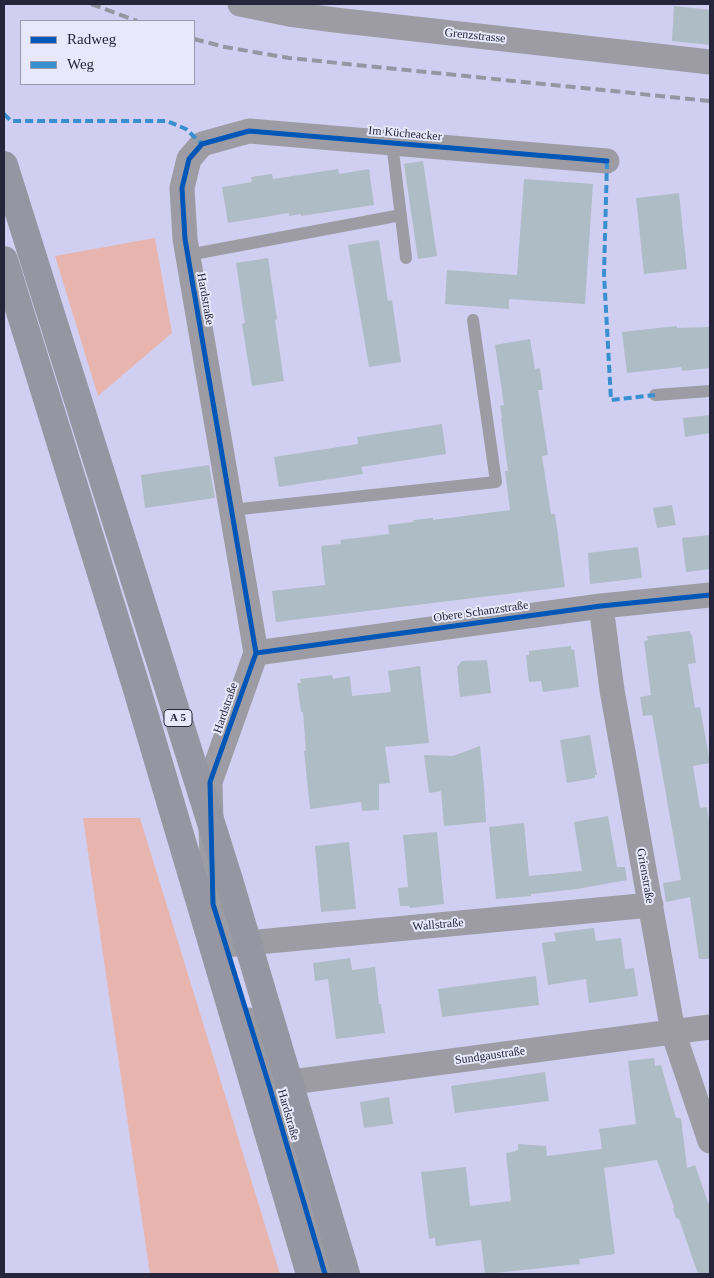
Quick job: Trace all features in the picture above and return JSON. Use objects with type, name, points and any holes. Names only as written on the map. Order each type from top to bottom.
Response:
[{"type":"highway","name":"A 5","points":[[4,165],[229,880],[346,1274]]},
{"type":"highway","name":"A 5","points":[[4,260],[136,686],[310,1274]]},
{"type":"street","name":"Grenzstrasse","points":[[240,4],[289,14],[335,20],[710,62]]},
{"type":"street","name":"Im Kücheacker","points":[[202,144],[249,131],[607,161]]},
{"type":"street","name":"Hardstraße","points":[[202,144],[189,159],[182,188],[185,239],[256,653],[210,782],[212,904],[269,1085],[325,1274]]},
{"type":"street","name":"Obere Schanzstraße","points":[[256,653],[601,606],[710,595]]},
{"type":"street","name":"Grienstraße","points":[[601,606],[612,690],[673,1032],[710,1141]]},
{"type":"street","name":"Wallstraße","points":[[226,945],[651,905]]},
{"type":"street","name":"Sundgaustraße","points":[[269,1085],[710,1027]]},
{"type":"lane","points":[[392,143],[406,258]]},
{"type":"lane","points":[[188,255],[401,215]]},
{"type":"lane","points":[[231,510],[496,482],[473,320]]},
{"type":"lane","points":[[655,395],[710,391]]},
{"type":"shaded area","points":[[155,238],[172,333],[98,396],[55,256]]},
{"type":"shaded area","points":[[83,818],[140,818],[280,1274],[150,1274]]},
{"type":"building","points":[[674,6],[710,10],[710,45],[672,41]]},
{"type":"building","points":[[423,161],[437,256],[418,259],[404,164]]},
{"type":"building","points":[[338,169],[339,174],[369,169],[374,205],[301,216],[301,214],[289,216],[289,213],[228,223],[222,187],[252,182],[251,177],[272,174],[273,179]]},
{"type":"building","points":[[524,179],[593,184],[585,304],[509,299],[509,309],[445,304],[447,270],[517,275]]},
{"type":"building","points":[[679,193],[687,269],[644,274],[636,198]]},
{"type":"building","points":[[379,240],[388,301],[392,300],[401,362],[369,367],[348,245]]},
{"type":"building","points":[[268,258],[284,381],[252,386],[242,324],[245,323],[236,263]]},
{"type":"building","points":[[677,326],[677,328],[710,327],[710,368],[682,371],[681,367],[627,373],[622,332]]},
{"type":"building","points":[[530,339],[535,369],[540,368],[543,390],[538,390],[548,455],[542,456],[551,514],[555,514],[565,587],[276,622],[272,591],[325,585],[321,546],[341,544],[340,540],[389,534],[388,525],[414,522],[413,520],[433,518],[433,520],[510,510],[505,471],[508,471],[500,406],[504,405],[495,345]]},
{"type":"building","points":[[710,415],[710,433],[685,437],[683,418]]},
{"type":"building","points":[[442,424],[446,454],[361,467],[363,474],[279,487],[274,457],[358,444],[357,437]]},
{"type":"building","points":[[209,465],[215,498],[145,508],[141,475]]},
{"type":"building","points":[[672,505],[676,525],[657,528],[653,508]]},
{"type":"building","points":[[710,535],[710,569],[686,572],[682,538]]},
{"type":"building","points":[[638,547],[642,578],[590,584],[588,553]]},
{"type":"building","points":[[690,631],[696,663],[688,664],[695,708],[700,707],[710,763],[693,766],[700,808],[707,807],[710,827],[710,959],[699,959],[690,897],[666,902],[663,883],[681,880],[652,715],[643,716],[640,697],[651,695],[644,641],[648,640],[647,636]]},
{"type":"building","points":[[571,646],[571,650],[574,649],[579,687],[543,692],[541,681],[529,682],[526,655],[529,655],[529,651]]},
{"type":"building","points":[[487,660],[491,693],[460,697],[457,667],[462,661]]},
{"type":"building","points":[[420,666],[429,743],[385,747],[390,783],[379,784],[379,810],[362,811],[361,802],[310,809],[304,751],[306,751],[303,712],[301,712],[297,683],[301,683],[300,679],[332,675],[333,679],[350,676],[352,696],[391,692],[388,671]]},
{"type":"building","points":[[590,735],[597,775],[595,775],[595,778],[567,783],[560,740]]},
{"type":"building","points":[[480,746],[486,822],[444,826],[441,791],[429,793],[424,755],[453,756]]},
{"type":"building","points":[[608,816],[617,867],[625,867],[627,880],[577,889],[531,894],[531,896],[496,899],[489,827],[524,823],[529,876],[582,871],[574,822]]},
{"type":"building","points":[[437,832],[444,904],[410,908],[409,906],[400,906],[398,888],[408,887],[403,835]]},
{"type":"building","points":[[349,842],[356,909],[321,912],[315,846]]},
{"type":"building","points":[[594,928],[596,941],[621,938],[625,969],[634,968],[638,996],[589,1003],[586,979],[548,985],[542,943],[556,941],[554,933]]},
{"type":"building","points":[[350,958],[352,970],[375,967],[379,1004],[381,1004],[385,1033],[336,1039],[328,979],[315,981],[313,963]]},
{"type":"building","points":[[536,976],[539,1005],[442,1017],[438,989]]},
{"type":"building","points":[[654,1058],[655,1066],[661,1065],[676,1118],[681,1118],[687,1168],[695,1165],[710,1208],[710,1274],[698,1274],[679,1219],[676,1218],[674,1207],[657,1160],[604,1168],[615,1254],[579,1259],[580,1264],[485,1274],[481,1240],[436,1246],[435,1238],[429,1239],[421,1172],[466,1167],[470,1206],[511,1201],[506,1153],[518,1150],[518,1144],[546,1146],[547,1156],[602,1149],[599,1129],[636,1124],[628,1061]]},
{"type":"building","points":[[545,1072],[549,1101],[455,1113],[451,1086]]},
{"type":"building","points":[[389,1097],[393,1124],[364,1128],[360,1102]]},
{"type":"railway","points":[[91,4],[134,20]]},
{"type":"railway","points":[[195,39],[225,47],[289,58],[710,101]]},
{"type":"marked path","points":[[4,114],[11,121],[167,121],[186,129],[202,144]]},
{"type":"marked path","points":[[607,161],[604,274],[611,400],[655,395]]},
{"type":"cycle path","points":[[325,1274],[213,904],[210,782],[256,653],[185,239],[182,188],[189,159],[202,144],[249,131],[607,161]]},
{"type":"cycle path","points":[[256,653],[601,606],[710,595]]}]
